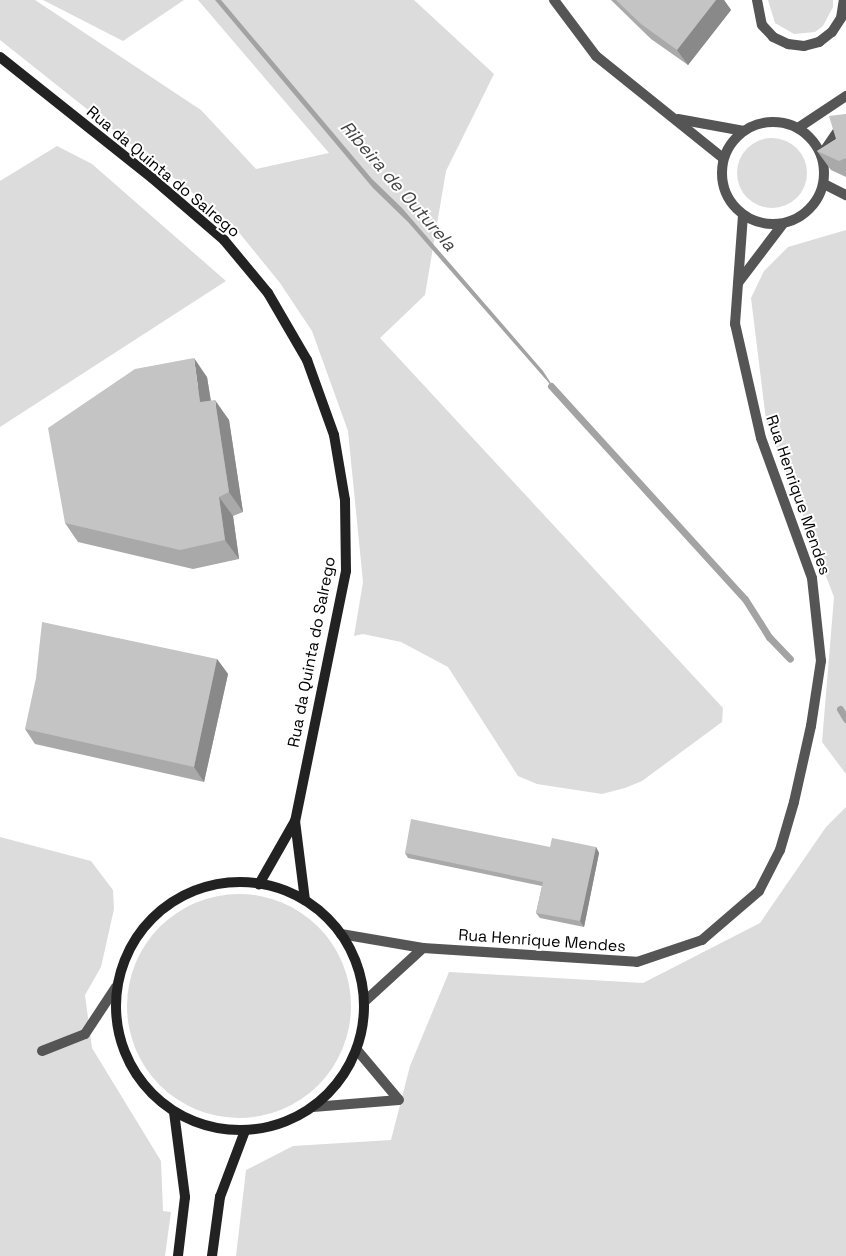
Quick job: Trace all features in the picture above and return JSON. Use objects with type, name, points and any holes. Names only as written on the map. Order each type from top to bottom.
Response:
[{"type":"street","points":[[554,0],[596,56],[659,108],[678,118],[724,158]]},
{"type":"street","points":[[757,0],[762,25],[773,37],[788,44],[804,46],[819,42],[832,32],[841,18],[844,0]]},
{"type":"street","name":"Rua da Quinta do Salrego","points":[[0,57],[152,178],[224,240],[268,292],[307,360],[339,452],[345,500],[346,571],[295,821],[259,884]]},
{"type":"street","points":[[798,128],[846,96]]},
{"type":"street","points":[[678,118],[744,130],[773,121],[798,128],[813,140],[822,155],[824,184],[813,207],[799,219],[782,225],[759,223],[743,215],[726,195],[721,176],[724,158],[731,143],[744,130]]},
{"type":"street","points":[[822,155],[846,119]]},
{"type":"street","points":[[824,184],[846,195]]},
{"type":"street","name":"Rua Henrique Mendes","points":[[341,934],[423,948],[637,962],[702,940],[758,891],[780,850],[811,726],[821,661],[812,578],[761,438],[743,368],[735,324],[743,215]]},
{"type":"street","points":[[737,284],[782,225]]},
{"type":"street","name":"Rua da Quinta do Salrego","points":[[295,821],[305,900]]},
{"type":"street","points":[[42,1051],[85,1034],[116,987],[133,941],[148,922],[166,906],[211,885],[259,884],[305,900],[341,934],[358,970],[364,1002],[357,1050],[346,1072],[313,1107]]},
{"type":"street","points":[[364,1002],[423,948]]},
{"type":"street","points":[[116,987],[115,1011],[126,1058],[154,1097],[174,1112],[196,1123],[244,1130],[269,1127],[313,1107],[399,1100],[357,1050]]},
{"type":"street","points":[[174,1112],[185,1197],[178,1256]]},
{"type":"street","points":[[212,1256],[220,1197],[244,1130]]},
{"type":"shaded area","points":[[0,0],[35,0],[201,110],[256,169],[329,153],[198,0],[414,0],[494,74],[446,171],[425,295],[380,338],[723,708],[722,722],[642,781],[625,788],[602,794],[537,784],[518,776],[448,667],[401,642],[363,634],[354,636],[363,582],[348,431],[312,331],[280,283],[233,225],[0,40]]},
{"type":"shaded area","points":[[43,0],[184,0],[123,41]]},
{"type":"shaded area","points":[[215,0],[221,0],[372,179],[402,208],[543,371],[556,391],[408,222],[373,188]]},
{"type":"shaded area","points":[[768,0],[833,0],[833,7],[823,26],[815,32],[794,34],[775,23]]},
{"type":"shaded area","points":[[765,138],[779,138],[792,144],[801,153],[807,166],[805,186],[797,198],[779,208],[765,208],[752,202],[743,193],[737,180],[737,166],[743,153],[752,144]]},
{"type":"shaded area","points":[[57,146],[92,164],[226,281],[0,427],[0,181]]},
{"type":"shaded area","points":[[846,230],[846,774],[822,742],[834,597],[766,420],[751,298],[764,271],[788,247]]},
{"type":"shaded area","points":[[846,807],[846,1256],[236,1256],[246,1170],[293,1146],[391,1140],[410,1066],[449,972],[643,983],[760,923],[826,827]]},
{"type":"shaded area","points":[[0,837],[91,861],[113,890],[114,909],[101,967],[85,995],[92,1048],[161,1161],[163,1211],[171,1212],[165,1256],[0,1256]]},
{"type":"shaded area","points":[[239,894],[261,896],[292,907],[318,927],[338,953],[349,984],[351,1006],[349,1028],[338,1059],[318,1085],[292,1105],[261,1116],[239,1118],[217,1116],[186,1105],[160,1085],[140,1059],[129,1028],[127,1006],[129,984],[140,953],[160,927],[186,907],[217,896]]},
{"type":"building","points":[[616,0],[716,0],[677,50],[641,24]]},
{"type":"building","points":[[846,114],[846,158],[839,161],[817,151],[836,139],[829,116]]},
{"type":"building","points":[[194,358],[200,402],[215,400],[229,492],[219,497],[225,540],[180,550],[65,523],[48,428],[135,369]]},
{"type":"building","points":[[42,622],[217,659],[194,767],[25,729],[36,678]]},
{"type":"building","points":[[411,819],[550,847],[552,838],[596,847],[580,921],[536,913],[543,882],[405,853]]},
{"type":"waterway","points":[[551,386],[745,599],[769,637],[790,659]]},
{"type":"waterway","points":[[840,709],[846,719]]},
{"type":"water label","name":"Ribeira de Outurela","points":[[398,186]]}]
